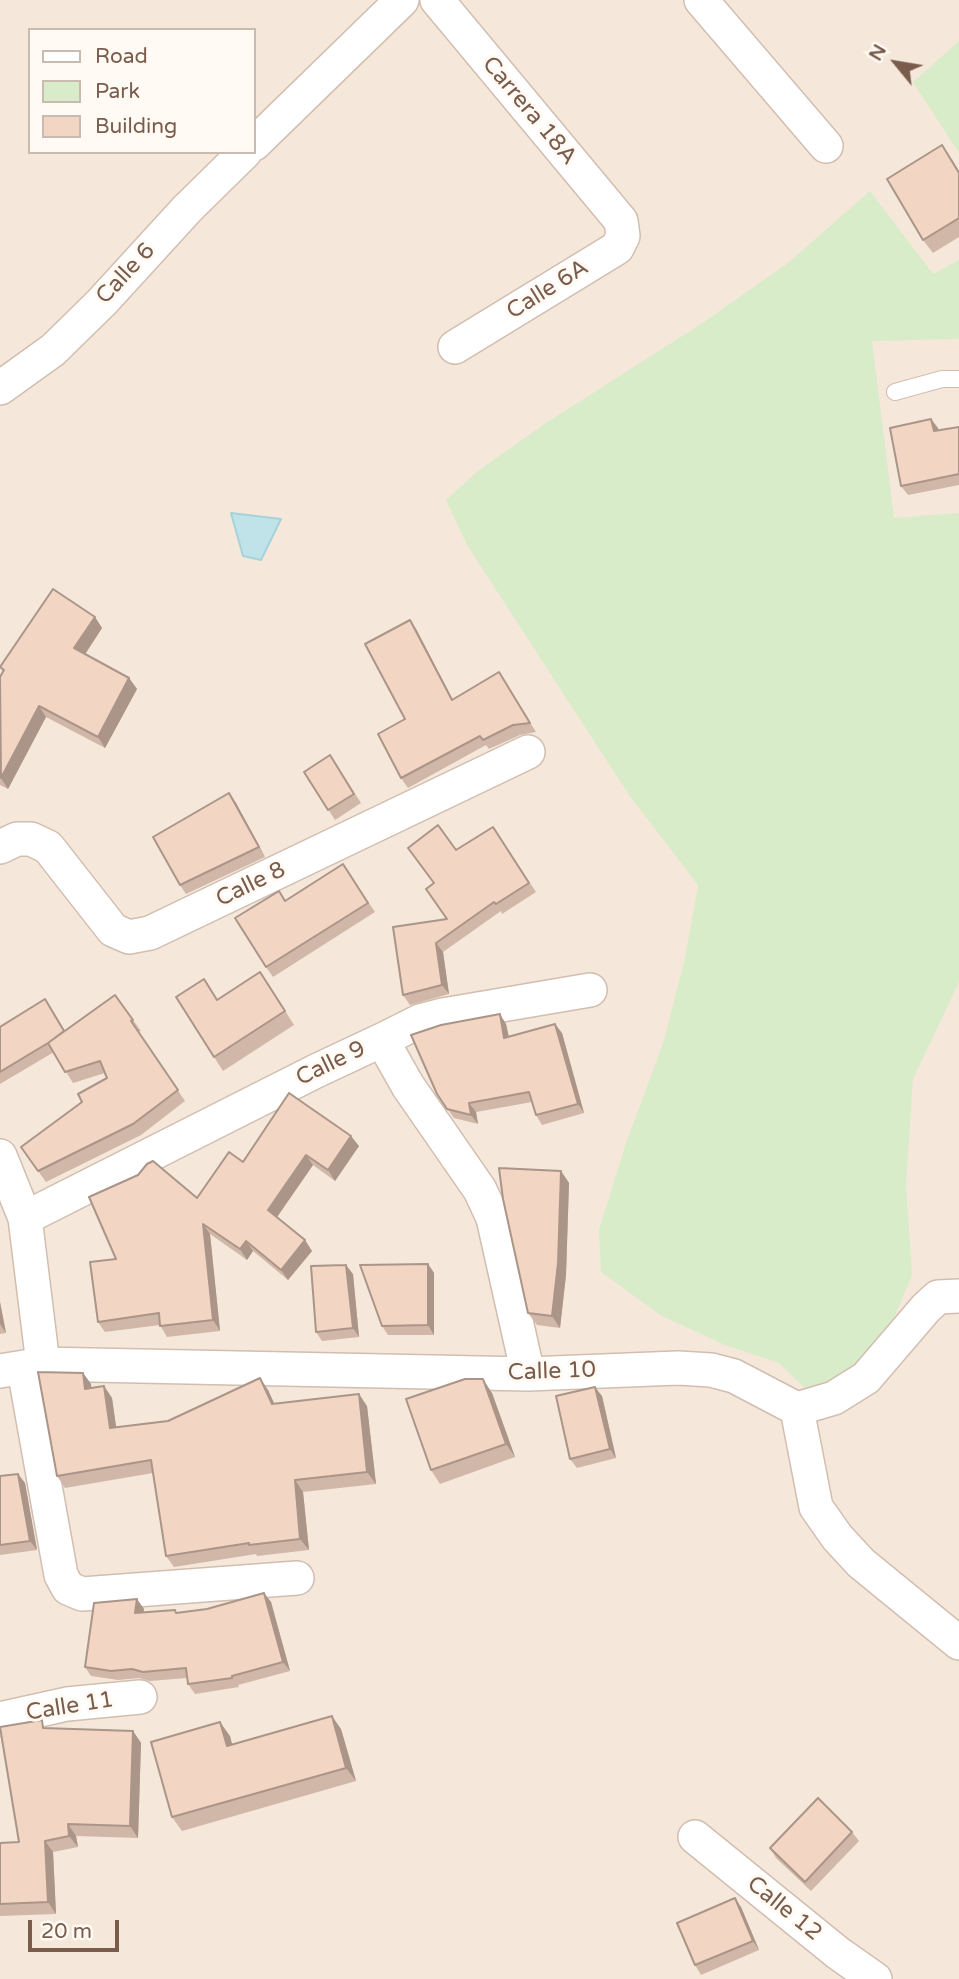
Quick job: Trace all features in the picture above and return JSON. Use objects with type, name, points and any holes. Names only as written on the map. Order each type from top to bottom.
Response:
[{"type":"street","points":[[256,142],[402,0]]},
{"type":"street","name":"Carrera 18A","points":[[438,0],[621,221]]},
{"type":"street","points":[[701,0],[826,146]]},
{"type":"street","name":"Calle 6","points":[[0,388],[53,350],[243,154]]},
{"type":"street","name":"Calle 6A","points":[[455,347],[617,248],[623,236],[621,221]]},
{"type":"street","name":"Calle 8","points":[[0,847],[17,839],[31,839],[48,847],[113,930],[129,937],[150,933],[528,752]]},
{"type":"street","points":[[382,1040],[420,1021],[443,1015],[590,990]]},
{"type":"street","name":"Calle 9","points":[[25,1218],[382,1040],[408,1086],[480,1190],[493,1218],[528,1374]]},
{"type":"street","points":[[0,1156],[25,1218],[22,1368],[61,1575],[68,1588],[82,1594],[297,1578]]},
{"type":"street","points":[[952,1290],[926,1308],[866,1378],[835,1398],[797,1409],[816,1507],[837,1537],[861,1563],[959,1643]]},
{"type":"street","name":"Calle 10","points":[[22,1368],[528,1374],[678,1368],[711,1370],[734,1376],[797,1409]]},
{"type":"street","name":"Calle 11","points":[[0,1719],[67,1704],[140,1698]]},
{"type":"street","name":"Calle 12","points":[[695,1837],[838,1953],[875,1979]]},
{"type":"lane","points":[[895,392],[942,379],[959,379]]},
{"type":"shaded area","points":[[0,0],[959,0],[959,1979],[0,1979]]},
{"type":"green space","points":[[959,41],[959,153],[913,82]]},
{"type":"green space","points":[[870,191],[933,274],[959,260],[959,339],[872,341],[894,518],[959,513],[959,982],[913,1079],[906,1185],[912,1275],[885,1340],[854,1378],[815,1398],[779,1363],[725,1345],[662,1316],[601,1272],[599,1230],[625,1146],[664,1040],[685,958],[698,885],[629,795],[467,545],[446,500],[479,470],[549,421],[701,324],[788,263]]},
{"type":"water","points":[[231,513],[281,519],[261,560],[243,556]]},
{"type":"building","points":[[942,145],[959,173],[959,218],[923,240],[887,179]]},
{"type":"building","points":[[931,419],[934,431],[959,427],[959,474],[901,486],[890,428]]},
{"type":"building","points":[[53,589],[95,617],[74,648],[129,678],[98,737],[39,706],[1,778],[0,677],[4,670],[0,667]]},
{"type":"building","points":[[410,620],[452,700],[499,672],[530,723],[513,725],[483,740],[480,736],[401,778],[378,734],[405,719],[365,644]]},
{"type":"building","points":[[330,755],[354,794],[328,810],[304,772]]},
{"type":"building","points":[[229,793],[259,847],[180,885],[153,837]]},
{"type":"building","points":[[438,825],[456,850],[493,827],[529,883],[496,904],[494,902],[436,943],[442,985],[403,995],[393,927],[447,919],[426,889],[434,883],[408,848]]},
{"type":"building","points":[[343,864],[368,903],[266,967],[235,918],[279,891],[285,901]]},
{"type":"building","points":[[260,972],[285,1011],[214,1057],[176,997],[204,979],[217,1000]]},
{"type":"building","points":[[115,995],[178,1090],[133,1124],[38,1171],[21,1147],[82,1102],[78,1094],[107,1078],[100,1061],[65,1072],[48,1043]]},
{"type":"building","points":[[45,999],[64,1031],[0,1072],[0,1027]]},
{"type":"building","points":[[500,1014],[504,1038],[555,1024],[578,1104],[536,1115],[529,1092],[469,1103],[471,1115],[447,1109],[437,1094],[411,1035],[441,1025]]},
{"type":"building","points":[[289,1093],[351,1136],[328,1170],[306,1155],[268,1210],[305,1240],[281,1270],[246,1241],[240,1249],[203,1224],[213,1320],[160,1326],[159,1313],[98,1322],[90,1262],[116,1259],[89,1197],[138,1175],[153,1161],[197,1198],[229,1152],[243,1162]]},
{"type":"building","points":[[499,1168],[561,1171],[558,1263],[552,1316],[528,1313],[503,1199]]},
{"type":"building","points":[[428,1264],[428,1325],[382,1326],[360,1265]]},
{"type":"building","points":[[346,1265],[353,1328],[316,1332],[311,1266]]},
{"type":"building","points":[[38,1372],[83,1373],[85,1389],[104,1386],[110,1428],[168,1421],[260,1378],[272,1404],[359,1394],[367,1472],[295,1480],[300,1539],[249,1543],[166,1556],[151,1460],[57,1476]]},
{"type":"building","points":[[465,1379],[483,1379],[506,1444],[431,1470],[406,1399]]},
{"type":"building","points":[[595,1387],[610,1449],[570,1459],[556,1396]]},
{"type":"building","points":[[18,1474],[30,1541],[0,1545],[0,1476]]},
{"type":"building","points":[[264,1593],[283,1662],[232,1678],[188,1684],[186,1668],[143,1672],[85,1667],[94,1603],[137,1599],[135,1613],[175,1610],[176,1613],[207,1609]]},
{"type":"building","points":[[332,1716],[346,1768],[172,1817],[151,1742],[220,1722],[227,1746]]},
{"type":"building","points":[[42,1720],[43,1728],[133,1731],[130,1826],[68,1824],[69,1836],[45,1841],[48,1902],[0,1904],[0,1843],[19,1842],[0,1727]]},
{"type":"building","points":[[818,1798],[852,1832],[805,1882],[770,1848]]},
{"type":"building","points":[[735,1898],[753,1941],[695,1965],[677,1923]]}]
